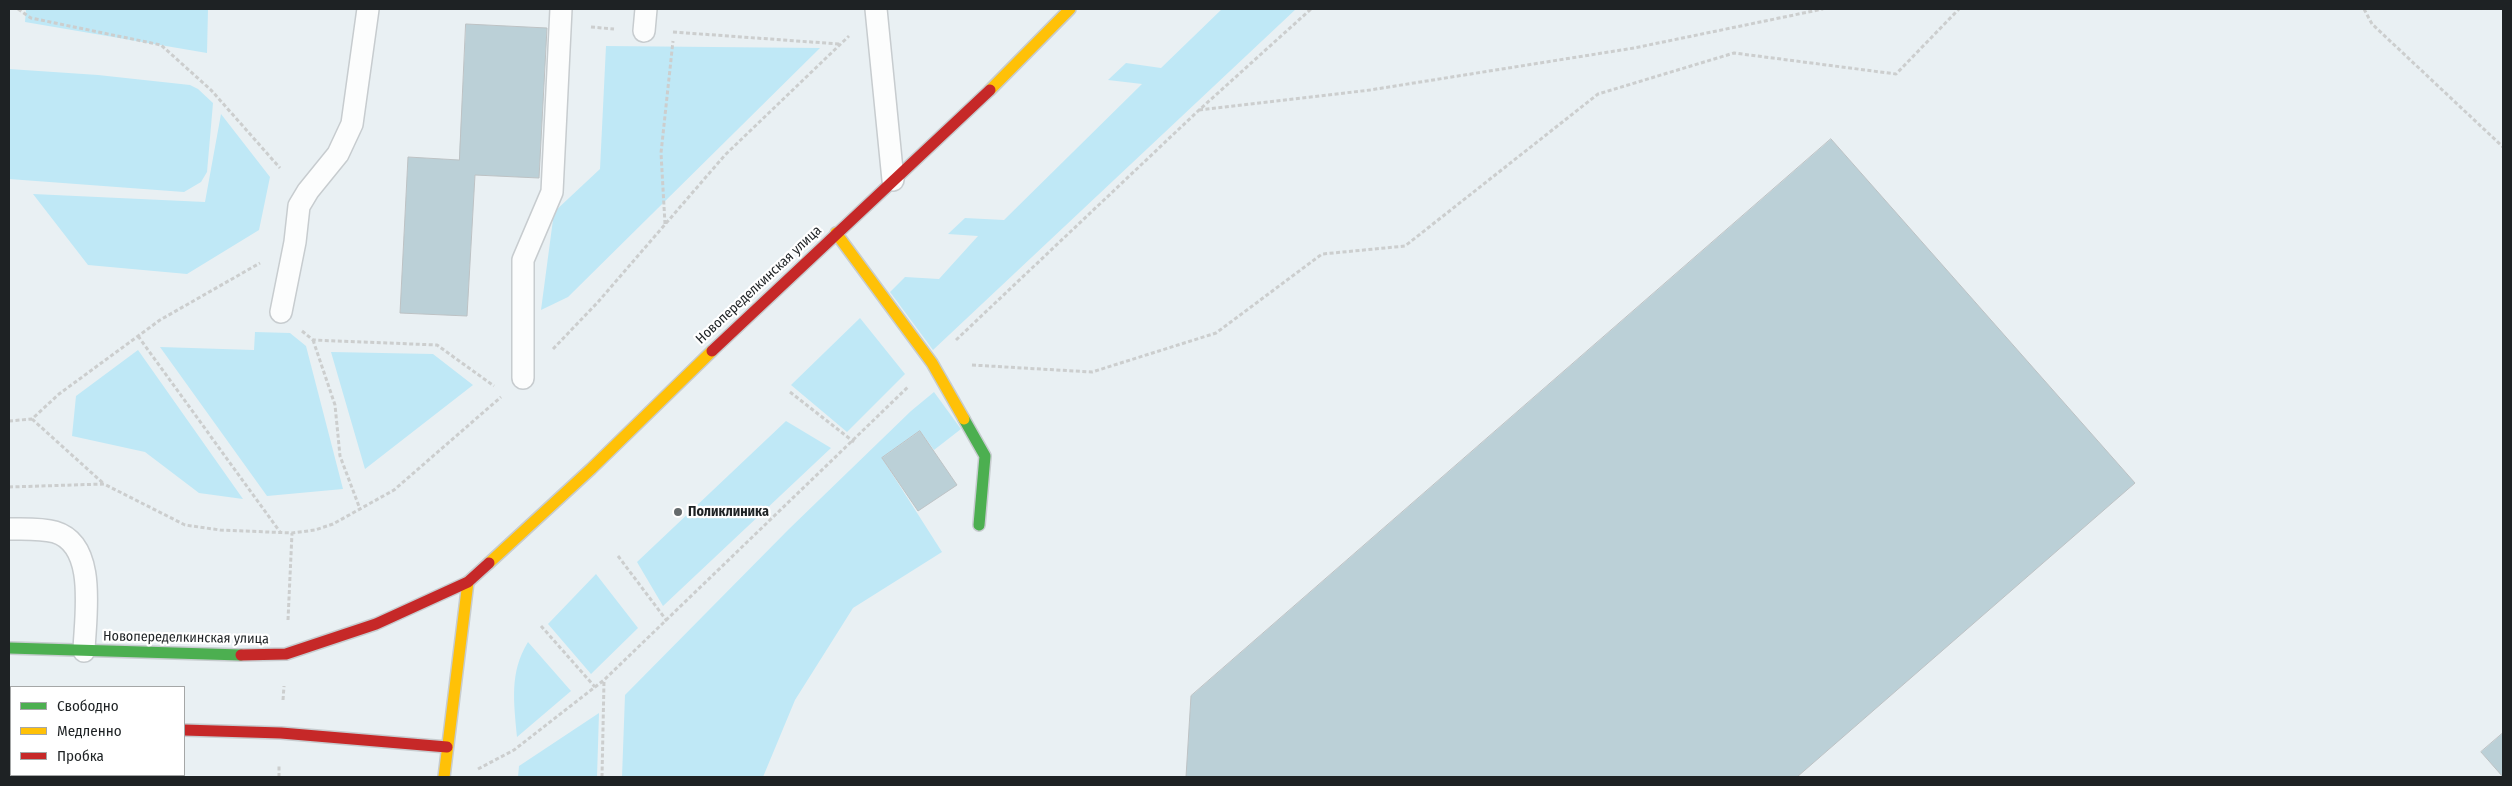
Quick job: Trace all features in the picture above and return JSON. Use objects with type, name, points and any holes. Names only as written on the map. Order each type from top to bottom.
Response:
[{"type":"main road","name":"Новопеределкинская улица","points":[[9,648],[212,656],[286,654],[376,624],[468,582],[591,469],[645,414],[836,233],[963,118],[1070,9]]},
{"type":"main road","points":[[836,233],[932,363],[985,456],[979,525]]},
{"type":"main road","points":[[444,777],[468,582]]},
{"type":"main road","points":[[185,730],[281,733],[447,747]]},
{"type":"lane","points":[[281,312],[295,242],[299,206],[308,191],[338,154],[352,124],[368,9]]},
{"type":"lane","points":[[644,31],[646,9]]},
{"type":"lane","points":[[876,12],[893,180]]},
{"type":"lane","points":[[523,378],[524,260],[552,192],[560,17]]},
{"type":"lane","points":[[9,529],[56,532],[78,549],[85,570],[84,651]]},
{"type":"path","points":[[18,9],[31,18],[161,45],[211,90],[280,168]]},
{"type":"path","points":[[1198,110],[1370,90],[1634,48],[1822,9]]},
{"type":"path","points":[[932,363],[1092,372],[1216,333],[1322,254],[1405,246],[1598,94],[1734,54],[1896,74],[1959,9]]},
{"type":"path","points":[[2364,9],[2372,24],[2503,147]]},
{"type":"path","points":[[523,378],[598,302],[725,155],[839,44],[876,12]]},
{"type":"path","points":[[560,17],[644,31],[839,44]]},
{"type":"path","points":[[665,224],[662,153],[674,32]]},
{"type":"path","points":[[9,421],[32,419],[59,394],[160,320],[295,242]]},
{"type":"path","points":[[281,312],[314,340],[335,405],[340,456],[360,509]]},
{"type":"path","points":[[138,336],[280,532]]},
{"type":"path","points":[[32,419],[104,484],[185,525],[220,530],[292,533],[315,530],[333,524],[394,490],[504,395],[437,344],[314,340]]},
{"type":"path","points":[[790,392],[854,442]]},
{"type":"path","points":[[9,487],[104,484]]},
{"type":"path","points":[[618,556],[667,621]]},
{"type":"path","points":[[541,626],[595,688]]},
{"type":"path","points":[[602,777],[604,680]]},
{"type":"path","points":[[470,773],[514,750]]},
{"type":"shaded area","points":[[26,9],[208,9],[207,53],[25,22]]},
{"type":"shaded area","points":[[1222,9],[1296,9],[933,350],[890,292],[905,277],[939,279],[978,236],[948,234],[965,218],[1004,220],[1142,84],[1108,80],[1126,63],[1161,68]]},
{"type":"shaded area","points":[[606,46],[820,48],[568,297],[541,310],[554,212],[600,169]]},
{"type":"shaded area","points":[[9,69],[98,75],[190,85],[198,89],[213,103],[207,172],[201,182],[184,192],[9,179]]},
{"type":"shaded area","points":[[221,114],[270,177],[259,230],[187,274],[88,265],[33,194],[205,202]]},
{"type":"shaded area","points":[[860,318],[905,374],[847,432],[791,385]]},
{"type":"shaded area","points":[[255,332],[290,333],[306,346],[343,489],[267,496],[160,347],[254,350]]},
{"type":"shaded area","points":[[138,350],[243,499],[199,493],[145,452],[72,436],[76,396]]},
{"type":"shaded area","points":[[331,352],[433,354],[473,385],[365,469]]},
{"type":"shaded area","points":[[934,392],[961,429],[934,450],[920,431],[882,458],[942,552],[853,608],[795,700],[763,777],[622,777],[625,695],[789,529],[911,411]]},
{"type":"shaded area","points":[[786,421],[831,448],[663,606],[637,562]]},
{"type":"shaded area","points":[[596,574],[638,628],[591,674],[548,624]]},
{"type":"shaded area","points":[[528,642],[571,691],[517,737],[514,700],[515,676]]},
{"type":"shaded area","points":[[599,713],[597,777],[518,777],[519,766]]},
{"type":"building","points":[[466,24],[547,28],[539,178],[475,175],[467,316],[400,313],[408,157],[459,160]]},
{"type":"building","points":[[1831,139],[2135,483],[1797,777],[1186,777],[1191,696]]},
{"type":"building","points":[[920,431],[957,485],[918,511],[882,458]]},
{"type":"building","points":[[2503,733],[2503,777],[2481,752]]},
{"type":"traffic: fast","points":[[964,419],[985,456],[979,525]]},
{"type":"traffic: fast","points":[[9,648],[241,655]]},
{"type":"traffic: slow","points":[[990,90],[1070,9]]},
{"type":"traffic: slow","points":[[836,233],[932,363],[964,419]]},
{"type":"traffic: slow","points":[[489,563],[591,469],[712,351]]},
{"type":"traffic: slow","points":[[444,777],[468,582]]},
{"type":"traffic: jam","points":[[712,351],[990,90]]},
{"type":"traffic: jam","points":[[241,655],[286,654],[376,624],[468,582],[489,563]]},
{"type":"traffic: jam","points":[[185,730],[281,733],[447,747]]},
{"type":"place","name":"Поликлиника","points":[[678,512]]}]
